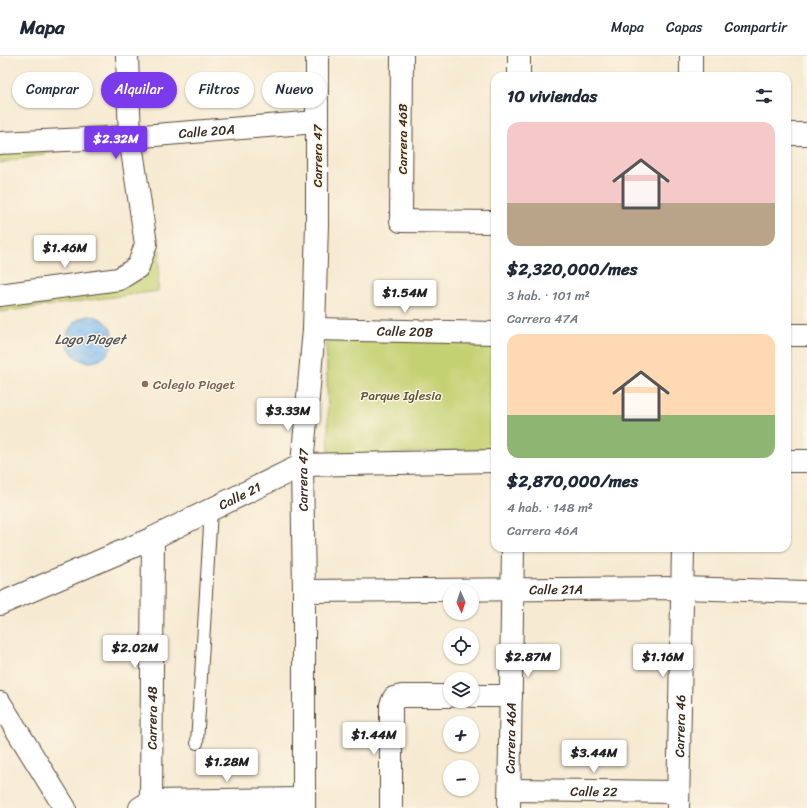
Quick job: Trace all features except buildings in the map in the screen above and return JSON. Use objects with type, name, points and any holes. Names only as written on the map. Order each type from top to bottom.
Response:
[{"type":"street","points":[[0,295],[119,279],[138,267],[146,244],[130,137],[127,56]]},
{"type":"street","name":"Carrera 47","points":[[304,803],[304,591],[302,465],[314,329],[317,56]]},
{"type":"street","name":"Carrera 46B","points":[[402,56],[401,221],[491,222]]},
{"type":"street","points":[[519,56],[519,72]]},
{"type":"street","points":[[691,56],[691,72]]},
{"type":"street","name":"Calle 20A","points":[[0,143],[130,137],[317,122]]},
{"type":"street","points":[[791,134],[807,134]]},
{"type":"street","name":"Calle 20B","points":[[314,329],[491,333]]},
{"type":"street","points":[[791,335],[807,335]]},
{"type":"street","name":"Calle 21","points":[[0,604],[153,538],[302,465],[491,461]]},
{"type":"street","points":[[791,461],[807,461]]},
{"type":"street","name":"Carrera 48","points":[[146,804],[153,538]]},
{"type":"street","name":"Carrera 46A","points":[[509,799],[513,552]]},
{"type":"street","name":"Carrera 46","points":[[678,800],[683,552]]},
{"type":"street","name":"Calle 21A","points":[[304,591],[682,588],[807,592]]},
{"type":"street","points":[[391,808],[391,705],[394,698],[402,696],[443,696]]},
{"type":"street","points":[[479,696],[511,696]]},
{"type":"street","points":[[0,703],[65,808]]},
{"type":"street","name":"Calle 22","points":[[509,799],[678,800]]},
{"type":"street","points":[[146,804],[304,803]]},
{"type":"lane","points":[[197,743],[211,510]]},
{"type":"green space","points":[[104,142],[0,163],[0,146]]},
{"type":"green space","points":[[148,246],[160,250],[158,291],[0,312],[0,300],[138,281]]},
{"type":"green space","name":"Parque Iglesia","points":[[491,334],[491,449],[329,457],[326,338]]},
{"type":"water","name":"Lago Piaget","points":[[85,316],[95,316],[103,320],[109,326],[113,334],[113,344],[109,352],[103,358],[95,362],[85,362],[77,358],[71,352],[67,344],[67,334],[71,326],[77,320]]},
{"type":"place","name":"Colegio Piaget","points":[[145,384]]}]
